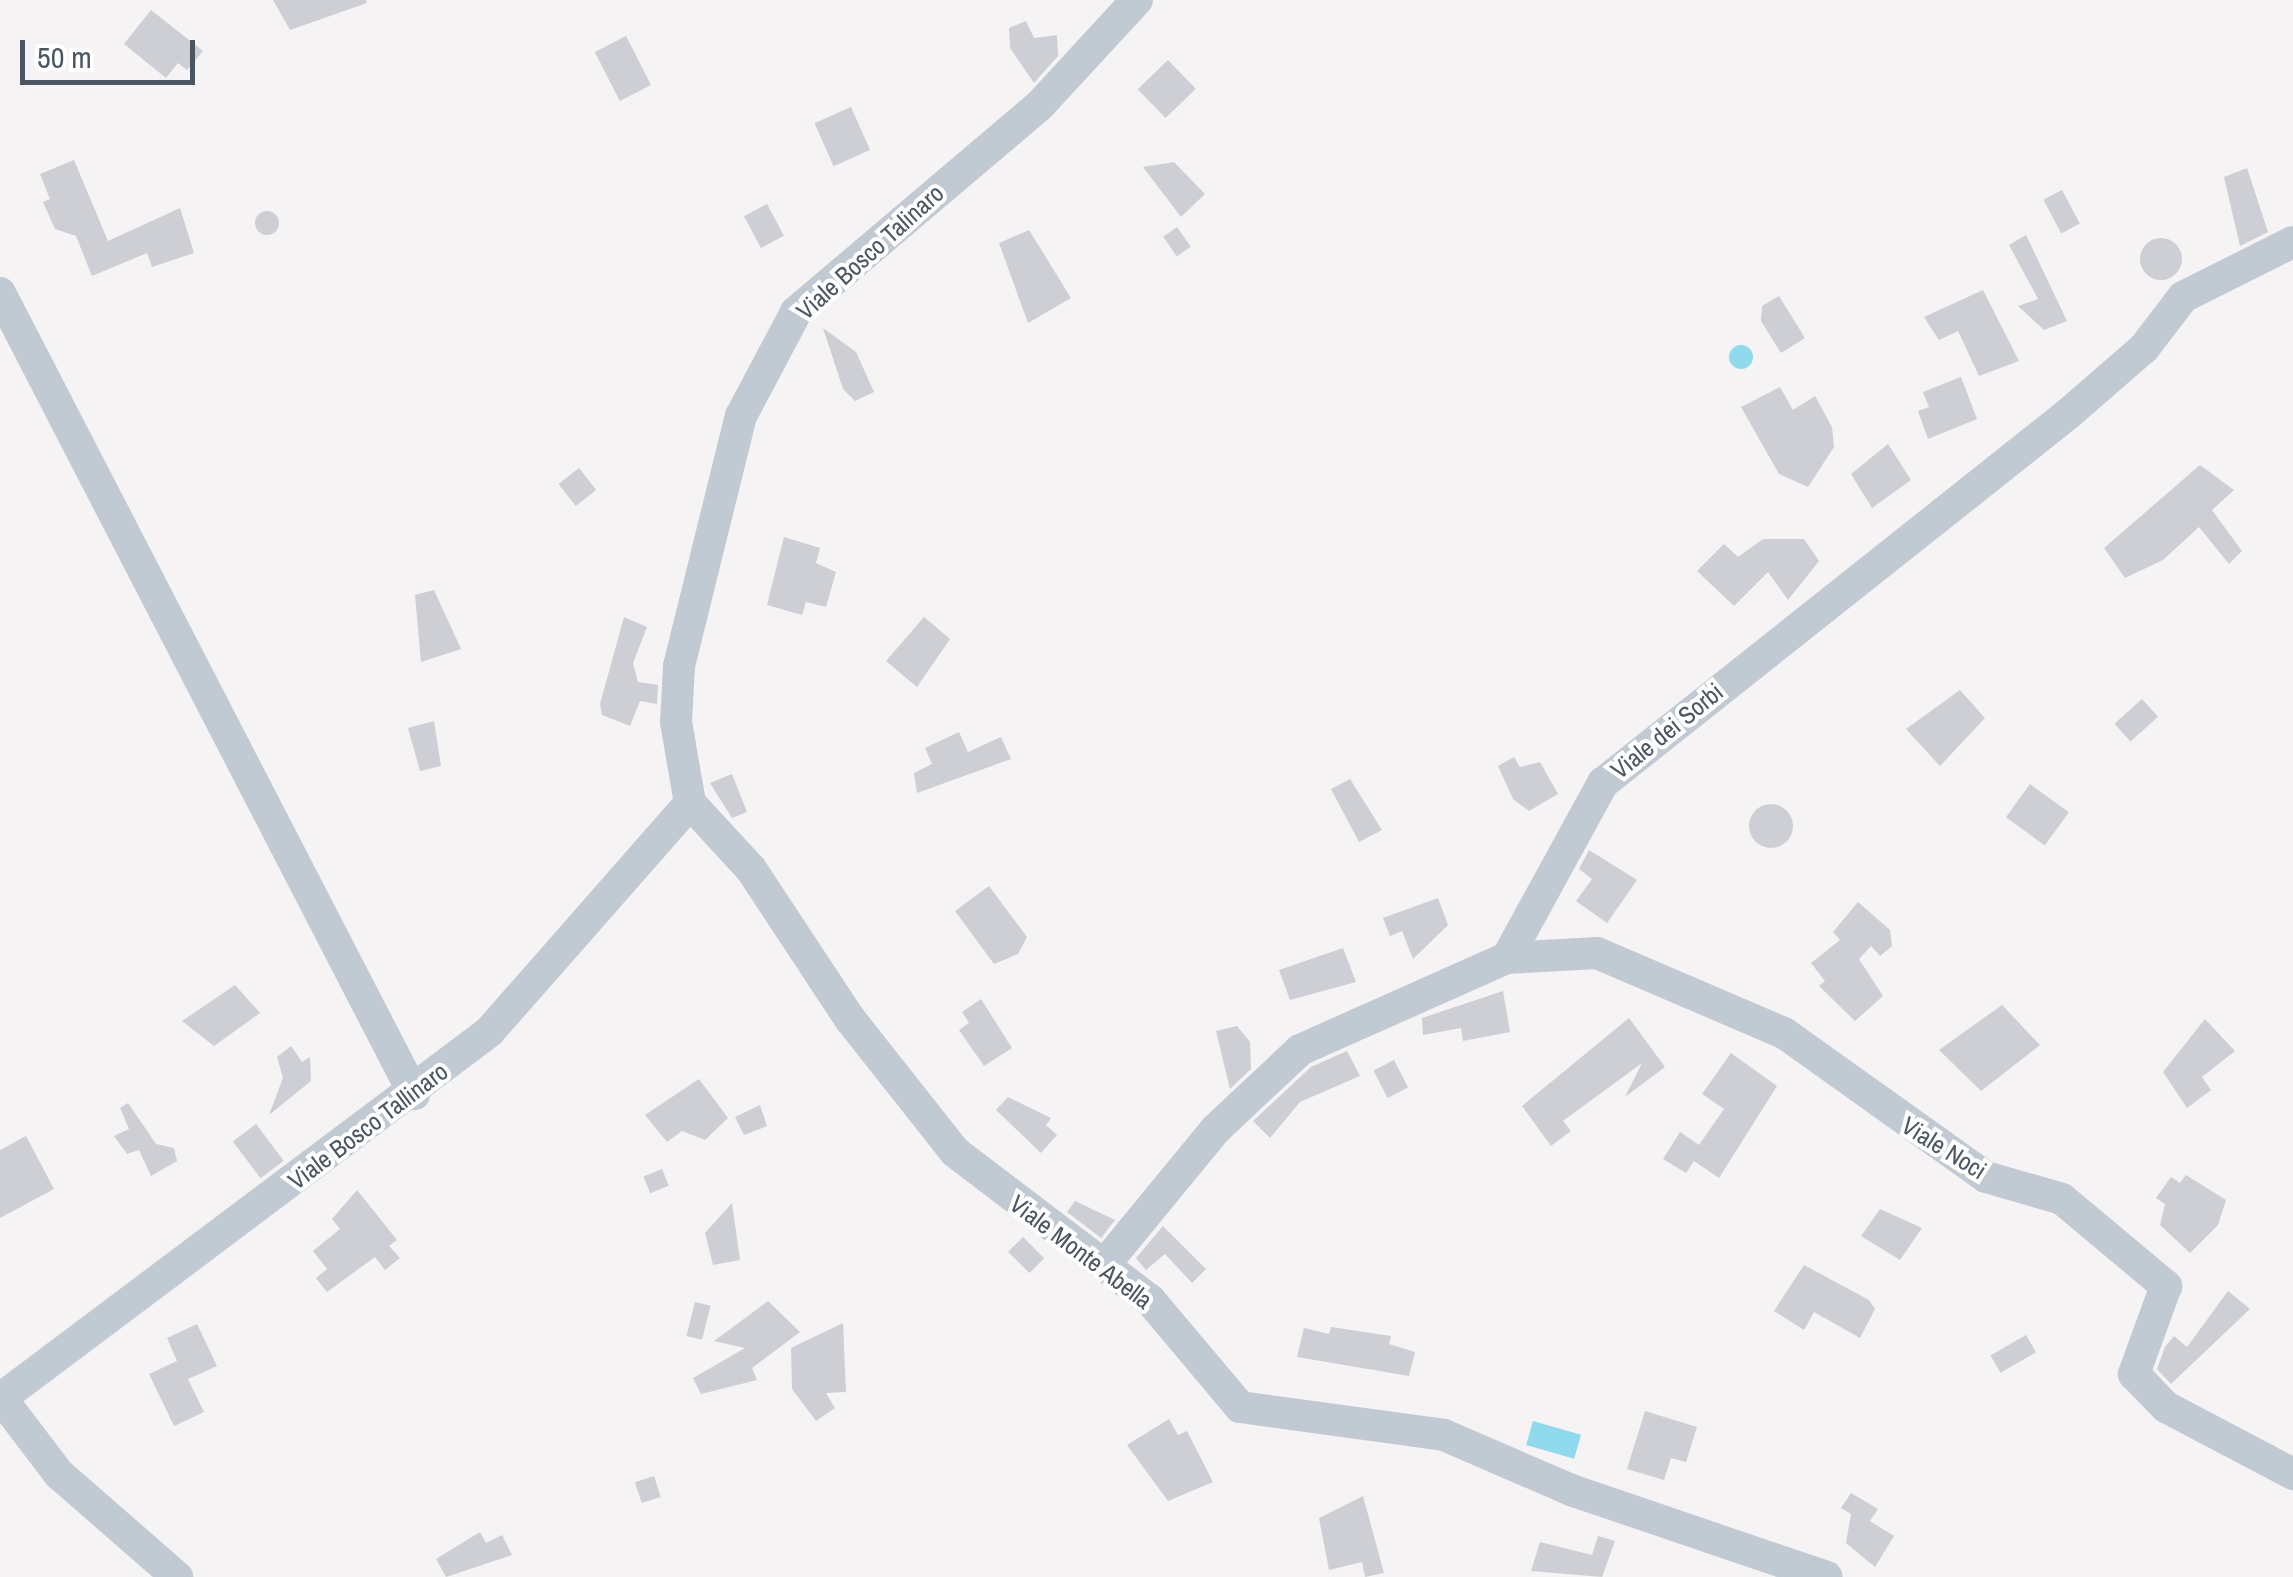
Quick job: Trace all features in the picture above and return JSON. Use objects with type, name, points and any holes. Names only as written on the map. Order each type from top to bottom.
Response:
[{"type":"street","name":"Viale Bosco Talinaro","points":[[690,802],[676,722],[679,666],[741,416],[796,312],[1040,105],[1138,0]]},
{"type":"street","name":"Viale dei Sorbi","points":[[1507,958],[1603,783],[2068,414],[2144,348],[2183,298],[2293,242]]},
{"type":"street","points":[[0,294],[414,1094]]},
{"type":"street","name":"Viale Bosco Tallinaro","points":[[0,1399],[414,1094],[489,1032],[690,802]]},
{"type":"street","name":"Viale Monte Abella","points":[[690,802],[751,869],[850,1019],[955,1152],[1150,1300],[1240,1407],[1444,1435],[1572,1490],[1827,1577]]},
{"type":"street","name":"Viale Noci","points":[[1507,958],[1596,953],[1784,1033],[1986,1177],[2062,1199],[2166,1286],[2134,1374],[2166,1407],[2293,1474]]},
{"type":"street","points":[[1105,1264],[1216,1129],[1300,1050],[1507,958]]},
{"type":"street","points":[[0,1399],[59,1474],[176,1577]]},
{"type":"water","points":[[1741,345],[1753,357],[1741,369],[1729,357]]},
{"type":"water","points":[[1533,1421],[1581,1435],[1574,1459],[1526,1445]]},
{"type":"building","points":[[273,0],[366,0],[367,3],[290,30]]},
{"type":"building","points":[[151,10],[203,51],[187,70],[178,63],[166,78],[124,44]]},
{"type":"building","points":[[1026,21],[1034,38],[1057,35],[1058,56],[1034,83],[1010,48],[1009,28]]},
{"type":"building","points":[[626,36],[651,85],[620,101],[595,52]]},
{"type":"building","points":[[1168,60],[1196,89],[1166,118],[1138,89]]},
{"type":"building","points":[[851,107],[870,150],[834,166],[814,123]]},
{"type":"building","points":[[74,160],[108,241],[180,208],[194,253],[152,267],[147,253],[92,276],[76,236],[55,229],[43,202],[50,199],[40,174]]},
{"type":"building","points":[[1174,162],[1205,194],[1181,217],[1143,167]]},
{"type":"building","points":[[2247,168],[2268,232],[2240,246],[2224,177]]},
{"type":"building","points":[[2062,190],[2080,224],[2061,233],[2043,200]]},
{"type":"building","points":[[767,204],[784,236],[761,248],[744,216]]},
{"type":"building","points":[[267,211],[279,223],[267,235],[255,223]]},
{"type":"building","points":[[1177,227],[1191,247],[1177,256],[1163,237]]},
{"type":"building","points":[[1029,230],[1071,298],[1028,323],[999,243]]},
{"type":"building","points":[[2026,235],[2067,321],[2044,330],[2018,306],[2038,299],[2009,245]]},
{"type":"building","points":[[2161,238],[2176,244],[2182,259],[2176,274],[2161,280],[2146,274],[2140,259],[2146,244]]},
{"type":"building","points":[[1983,290],[2019,361],[1979,376],[1958,331],[1939,340],[1924,317]]},
{"type":"building","points":[[1779,296],[1805,338],[1781,353],[1761,321],[1762,306]]},
{"type":"building","points":[[823,328],[856,352],[874,392],[855,401],[843,389]]},
{"type":"building","points":[[1961,377],[1977,419],[1928,439],[1918,411],[1929,407],[1923,392]]},
{"type":"building","points":[[1780,387],[1793,410],[1815,396],[1832,427],[1834,447],[1808,487],[1779,474],[1741,407]]},
{"type":"building","points":[[1888,444],[1911,480],[1872,508],[1851,474]]},
{"type":"building","points":[[2200,465],[2234,490],[2212,510],[2242,551],[2229,564],[2199,527],[2163,560],[2125,578],[2104,548]]},
{"type":"building","points":[[579,468],[596,490],[576,506],[559,484]]},
{"type":"building","points":[[784,537],[820,548],[816,563],[836,572],[826,607],[806,602],[802,615],[767,605]]},
{"type":"building","points":[[1763,539],[1804,539],[1819,561],[1788,600],[1768,572],[1734,606],[1697,571],[1724,544],[1738,557]]},
{"type":"building","points":[[434,590],[461,649],[421,662],[415,595]]},
{"type":"building","points":[[624,617],[647,627],[633,663],[638,682],[658,685],[657,704],[640,701],[630,726],[602,715],[600,704]]},
{"type":"building","points":[[924,617],[950,639],[917,687],[886,661]]},
{"type":"building","points":[[1960,690],[1985,718],[1940,766],[1906,729]]},
{"type":"building","points":[[2142,699],[2158,717],[2131,742],[2115,724]]},
{"type":"building","points":[[434,721],[441,766],[420,771],[408,728]]},
{"type":"building","points":[[959,732],[968,752],[1001,737],[1011,759],[917,793],[914,773],[932,764],[925,748]]},
{"type":"building","points":[[1514,757],[1520,767],[1540,762],[1558,794],[1529,811],[1513,799],[1498,766]]},
{"type":"building","points":[[732,774],[747,812],[732,818],[710,783]]},
{"type":"building","points":[[1350,779],[1382,830],[1359,842],[1331,789]]},
{"type":"building","points":[[2030,784],[2069,812],[2045,845],[2006,817]]},
{"type":"building","points":[[1771,804],[1786,811],[1793,826],[1786,841],[1771,848],[1756,841],[1749,826],[1756,811]]},
{"type":"building","points":[[1589,850],[1637,880],[1607,923],[1576,901],[1592,879],[1579,869]]},
{"type":"building","points":[[989,886],[1027,937],[1018,954],[994,964],[955,911]]},
{"type":"building","points":[[1438,898],[1448,925],[1413,959],[1402,931],[1390,936],[1383,918]]},
{"type":"building","points":[[1858,902],[1890,930],[1892,946],[1880,956],[1871,946],[1859,959],[1883,996],[1855,1021],[1819,986],[1825,981],[1811,963],[1840,940],[1833,932]]},
{"type":"building","points":[[1343,948],[1356,982],[1290,1000],[1279,970]]},
{"type":"building","points":[[235,985],[260,1013],[214,1046],[182,1021]]},
{"type":"building","points":[[1503,991],[1510,1032],[1463,1041],[1461,1028],[1423,1035],[1422,1018]]},
{"type":"building","points":[[981,999],[1012,1048],[984,1066],[959,1030],[969,1023],[962,1012]]},
{"type":"building","points":[[2002,1005],[2040,1045],[1981,1091],[1939,1050]]},
{"type":"building","points":[[1629,1018],[1665,1067],[1625,1097],[1642,1063],[1563,1121],[1571,1131],[1551,1146],[1522,1106]]},
{"type":"building","points":[[2205,1019],[2235,1051],[2202,1077],[2211,1090],[2187,1108],[2163,1072]]},
{"type":"building","points":[[1237,1026],[1250,1042],[1251,1069],[1230,1089],[1216,1031]]},
{"type":"building","points":[[291,1046],[302,1062],[310,1057],[311,1081],[269,1115],[283,1078],[277,1057]]},
{"type":"building","points":[[1347,1051],[1360,1076],[1300,1102],[1270,1138],[1253,1121],[1311,1067]]},
{"type":"building","points":[[1731,1053],[1777,1086],[1719,1178],[1694,1161],[1686,1173],[1663,1159],[1680,1132],[1699,1145],[1724,1109],[1702,1094]]},
{"type":"building","points":[[1394,1060],[1408,1088],[1388,1098],[1374,1070]]},
{"type":"building","points":[[699,1079],[728,1118],[705,1140],[682,1131],[667,1142],[645,1115]]},
{"type":"building","points":[[1008,1097],[1051,1118],[1046,1125],[1057,1135],[1041,1153],[996,1110]]},
{"type":"building","points":[[128,1103],[156,1144],[174,1148],[177,1161],[151,1176],[139,1150],[127,1154],[114,1136],[129,1129],[120,1108]]},
{"type":"building","points":[[760,1105],[767,1126],[744,1135],[735,1117]]},
{"type":"building","points":[[256,1124],[284,1161],[261,1178],[233,1141]]},
{"type":"building","points":[[26,1136],[54,1189],[0,1218],[0,1150]]},
{"type":"building","points":[[662,1169],[669,1186],[650,1193],[643,1176]]},
{"type":"building","points":[[2186,1175],[2226,1200],[2218,1225],[2190,1253],[2160,1225],[2165,1204],[2156,1198],[2171,1177],[2180,1183]]},
{"type":"building","points":[[357,1190],[397,1240],[389,1246],[400,1258],[385,1270],[375,1257],[327,1292],[316,1278],[327,1269],[313,1251],[340,1229],[332,1219]]},
{"type":"building","points":[[1075,1201],[1115,1220],[1101,1238],[1067,1212]]},
{"type":"building","points":[[732,1203],[740,1260],[713,1265],[705,1233]]},
{"type":"building","points":[[1880,1209],[1922,1228],[1900,1260],[1861,1236]]},
{"type":"building","points":[[1163,1226],[1206,1269],[1192,1283],[1165,1254],[1146,1270],[1136,1258]]},
{"type":"building","points":[[1023,1237],[1044,1258],[1029,1273],[1008,1252]]},
{"type":"building","points":[[1804,1265],[1869,1300],[1875,1309],[1860,1338],[1814,1312],[1804,1330],[1774,1311]]},
{"type":"building","points":[[2228,1291],[2250,1309],[2171,1384],[2157,1369],[2165,1347],[2174,1336],[2187,1347]]},
{"type":"building","points":[[768,1301],[800,1332],[752,1368],[757,1380],[701,1394],[693,1378],[745,1348],[714,1341]]},
{"type":"building","points":[[695,1302],[711,1306],[702,1340],[687,1336]]},
{"type":"building","points":[[843,1323],[846,1392],[826,1393],[835,1408],[816,1421],[792,1389],[791,1348]]},
{"type":"building","points":[[197,1324],[217,1366],[188,1379],[204,1412],[174,1426],[149,1374],[177,1361],[167,1338]]},
{"type":"building","points":[[1331,1327],[1391,1336],[1389,1344],[1415,1352],[1409,1376],[1297,1357],[1304,1328],[1329,1334]]},
{"type":"building","points":[[2026,1335],[2036,1352],[2000,1373],[1990,1356]]},
{"type":"building","points":[[1645,1411],[1697,1427],[1686,1462],[1671,1458],[1664,1480],[1627,1469]]},
{"type":"building","points":[[1169,1419],[1178,1435],[1187,1431],[1213,1482],[1168,1501],[1127,1445]]},
{"type":"building","points":[[654,1476],[661,1497],[642,1503],[635,1482]]},
{"type":"building","points":[[1851,1493],[1878,1509],[1870,1521],[1894,1536],[1875,1567],[1846,1543],[1851,1514],[1841,1508]]},
{"type":"building","points":[[1363,1496],[1384,1573],[1365,1577],[1362,1562],[1329,1570],[1319,1518]]},
{"type":"building","points":[[480,1532],[486,1543],[502,1535],[512,1555],[446,1577],[436,1559]]},
{"type":"building","points":[[1598,1536],[1615,1541],[1602,1577],[1531,1571],[1540,1542],[1592,1555]]}]
